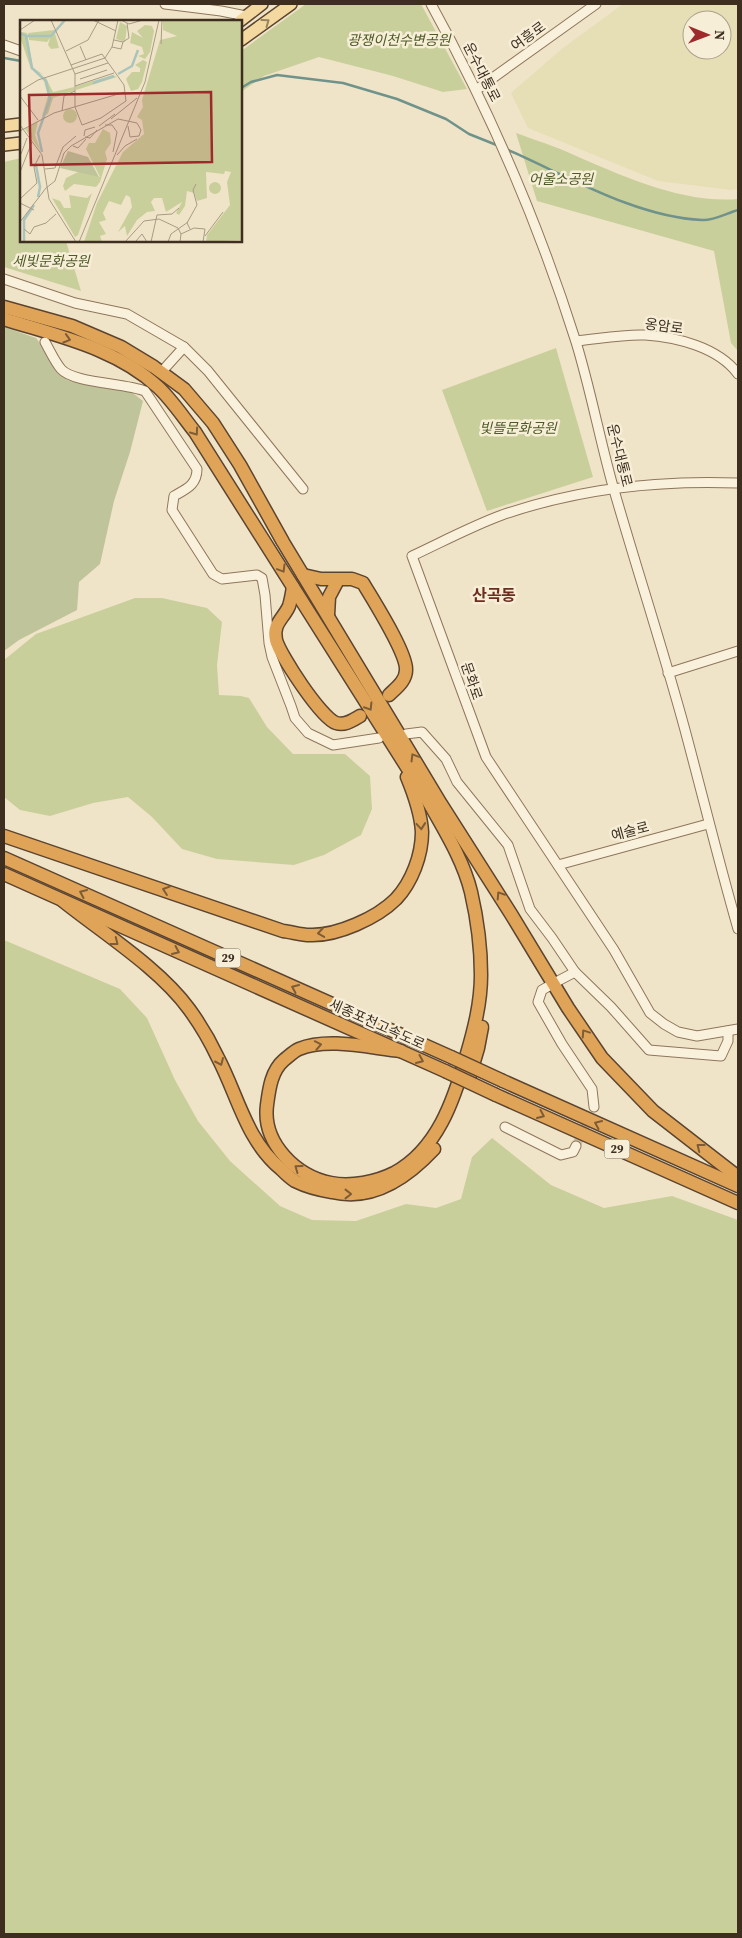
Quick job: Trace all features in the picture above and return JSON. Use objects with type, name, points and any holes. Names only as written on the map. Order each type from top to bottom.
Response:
[{"type":"highway","points":[[4,307],[72,326],[121,347],[154,366],[184,389],[219,432],[240,465],[303,575],[441,804],[512,914],[568,1008],[602,1058],[653,1111],[738,1177]]},
{"type":"highway","points":[[4,319],[93,347],[127,363],[158,388],[195,432],[427,799],[456,852],[471,890],[479,936],[481,976],[477,1020],[455,1096],[428,1144],[395,1172],[373,1181],[353,1184],[331,1183],[306,1174],[287,1160],[276,1147],[268,1130],[266,1111],[269,1084],[280,1063],[298,1049],[329,1043],[400,1051]]},
{"type":"highway","points":[[303,575],[321,579],[352,579],[363,583],[401,652],[406,668],[405,677],[389,695]]},
{"type":"highway","points":[[328,615],[329,597],[338,580]]},
{"type":"highway","points":[[293,587],[288,608],[276,625],[276,640],[314,702],[326,716],[336,723],[347,724],[360,716]]},
{"type":"highway","points":[[282,616],[296,612],[312,616]]},
{"type":"highway","points":[[4,836],[283,930],[311,935],[342,930],[366,920],[396,899],[410,879],[418,858],[422,833],[420,814],[394,747]]},
{"type":"highway","points":[[62,901],[163,979],[187,1007],[202,1027],[219,1059],[254,1139],[272,1162],[294,1180],[315,1188],[342,1195],[378,1190],[416,1168],[434,1149],[458,1110],[478,1048],[486,1008],[488,959],[483,914],[474,876],[441,804]]},
{"type":"highway","name":"세종포천고속도로","points":[[4,858],[738,1186]]},
{"type":"highway","name":"세종포천고속도로","points":[[4,874],[738,1203]]},
{"type":"main road","points":[[243,19],[262,4]]},
{"type":"main road","points":[[242,39],[291,4]]},
{"type":"main road","points":[[4,126],[20,124]]},
{"type":"main road","points":[[4,145],[20,143]]},
{"type":"street","points":[[166,4],[221,11],[243,19]]},
{"type":"street","name":"운수대통로","points":[[431,4],[482,102],[519,188],[576,341],[593,399],[614,488],[668,673],[738,929]]},
{"type":"street","name":"여흥로","points":[[476,90],[596,4]]},
{"type":"street","points":[[4,45],[20,50]]},
{"type":"street","points":[[4,280],[76,303],[127,314],[184,347],[208,372],[303,489]]},
{"type":"street","name":"옹암로","points":[[576,341],[643,335],[678,340],[708,350],[733,367],[738,374]]},
{"type":"street","points":[[45,342],[62,370],[73,377],[147,389],[197,469],[197,477],[192,486],[174,496],[172,510],[213,574],[222,578],[257,575],[262,578],[272,657],[295,718],[308,733],[333,745],[379,738]]},
{"type":"street","points":[[165,368],[184,347]]},
{"type":"street","name":"문화로","points":[[738,483],[614,488],[573,495],[502,515],[412,556],[486,757],[614,950],[650,1013],[678,1032],[697,1036],[738,1029]]},
{"type":"street","points":[[668,673],[738,650]]},
{"type":"street","points":[[406,734],[422,732],[446,758],[457,782],[508,845],[530,909],[575,972],[611,1007],[649,1050],[720,1056],[728,1041],[728,1031]]},
{"type":"street","name":"예술로","points":[[558,865],[708,824]]},
{"type":"street","points":[[558,981],[575,972]]},
{"type":"street","points":[[549,986],[542,990],[538,1002],[562,1044],[592,1089],[594,1107]]},
{"type":"street","points":[[505,1127],[561,1155],[573,1152],[576,1146]]},
{"type":"shaded area","points":[[623,4],[738,4],[738,189],[731,190],[658,181],[528,128],[511,93],[563,48]]},
{"type":"green space","name":"광쟁이천수변공원","points":[[306,4],[421,4],[467,89],[443,92],[393,76],[319,57],[264,76],[242,91],[242,50]]},
{"type":"green space","name":"어울소공원","points":[[516,133],[654,187],[696,197],[738,199],[738,351],[731,343],[714,251],[537,201]]},
{"type":"green space","name":"세빛문화공원","points":[[20,158],[20,242],[66,242],[81,291],[4,267],[4,162]]},
{"type":"green space","points":[[4,327],[36,338],[67,380],[129,390],[143,401],[130,452],[114,501],[100,564],[79,582],[77,610],[19,640],[4,651]]},
{"type":"green space","name":"빛뜰문화공원","points":[[556,348],[593,477],[487,511],[442,390]]},
{"type":"green space","points":[[135,598],[162,598],[207,608],[222,622],[217,665],[219,695],[249,698],[267,727],[293,754],[345,754],[370,776],[372,809],[361,835],[324,855],[294,865],[217,859],[182,849],[152,817],[128,797],[93,803],[50,816],[20,810],[4,797],[4,660],[36,634]]},
{"type":"green space","points":[[4,940],[120,989],[147,1018],[175,1080],[198,1121],[230,1161],[280,1206],[312,1220],[356,1221],[406,1204],[436,1208],[461,1199],[472,1157],[492,1138],[551,1185],[604,1208],[672,1196],[738,1220],[738,1934],[4,1934]]},
{"type":"waterway","points":[[4,58],[20,61]]},
{"type":"waterway","points":[[242,87],[251,82],[277,75],[343,83],[397,99],[446,119],[469,134],[499,146]]},
{"type":"waterway","points":[[506,149],[601,193],[652,211],[677,217],[706,220],[738,210]]},
{"type":"tunnel","points":[[576,1146],[594,1107]]},
{"type":"district","name":"산곡동","points":[[494,595]]}]
